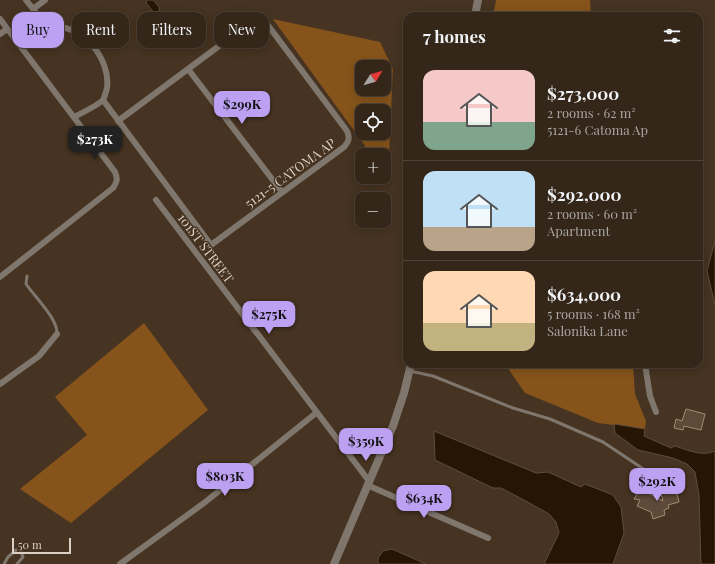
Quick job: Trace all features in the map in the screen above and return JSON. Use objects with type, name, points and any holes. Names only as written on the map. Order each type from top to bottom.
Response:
[{"type":"street","points":[[26,0],[35,12]]},
{"type":"street","points":[[33,9],[45,0]]},
{"type":"street","points":[[476,12],[478,0]]},
{"type":"street","points":[[0,19],[12,36]]},
{"type":"street","name":"5121-5 CATOMA AP","points":[[256,20],[262,21],[272,31],[350,136],[344,147],[211,245],[118,121],[188,69],[250,23],[256,20]]},
{"type":"street","points":[[64,27],[73,30],[87,40],[100,55],[108,80],[103,100],[74,117]]},
{"type":"street","points":[[0,34],[7,29]]},
{"type":"street","points":[[0,277],[106,193],[116,184],[117,177],[115,172],[21,48]]},
{"type":"street","points":[[188,69],[282,192]]},
{"type":"street","points":[[103,100],[118,121]]},
{"type":"street","name":"101ST STREET","points":[[156,200],[198,254],[368,483]]},
{"type":"street","points":[[0,384],[39,356],[57,334]]},
{"type":"street","points":[[334,564],[393,426],[404,393],[410,368]]},
{"type":"street","points":[[646,368],[650,396],[656,412]]},
{"type":"street","points":[[120,564],[204,503],[316,413]]},
{"type":"street","points":[[368,483],[488,538]]},
{"type":"lane","points":[[27,276],[26,284],[54,321],[57,328],[57,334]]},
{"type":"lane","points":[[410,368],[513,408],[550,419],[604,442],[657,478]]},
{"type":"lane","points":[[4,564],[8,557],[16,550],[21,552],[23,558],[16,564]]},
{"type":"shaded area","points":[[147,0],[153,0],[159,7],[159,12],[154,12],[146,3]]},
{"type":"shaded area","points":[[496,0],[590,0],[591,12],[494,12]]},
{"type":"shaded area","points":[[273,19],[380,42],[389,60],[355,60],[355,96],[391,96],[391,65],[393,69],[391,112],[391,104],[355,104],[355,132]]},
{"type":"shaded area","points":[[361,140],[390,140],[389,148],[367,148]]},
{"type":"shaded area","points":[[715,241],[715,305],[707,271]]},
{"type":"shaded area","points":[[144,323],[208,410],[71,523],[20,489],[87,435],[55,397]]},
{"type":"shaded area","points":[[508,368],[633,368],[635,394],[646,421],[645,429],[598,423],[525,393]]},
{"type":"shaded area","points":[[614,424],[645,429],[644,436],[671,448],[675,446],[700,453],[710,453],[715,451],[715,564],[701,564],[699,495],[695,472],[687,464],[673,458],[638,450],[615,433]]},
{"type":"shaded area","points":[[434,431],[536,473],[548,472],[581,487],[585,484],[613,495],[621,507],[624,533],[613,564],[544,564],[559,533],[556,522],[549,514],[501,488],[493,488],[435,460]]},
{"type":"shaded area","points":[[392,549],[426,564],[378,564],[378,558],[383,551]]},
{"type":"building","points":[[686,409],[705,414],[701,430],[684,426],[683,430],[674,428],[676,419],[682,421]]},
{"type":"building","points":[[673,488],[673,491],[676,490],[679,502],[668,505],[669,508],[664,510],[665,515],[653,519],[651,512],[637,506],[640,500],[634,499],[640,489],[663,501],[660,491]]}]
